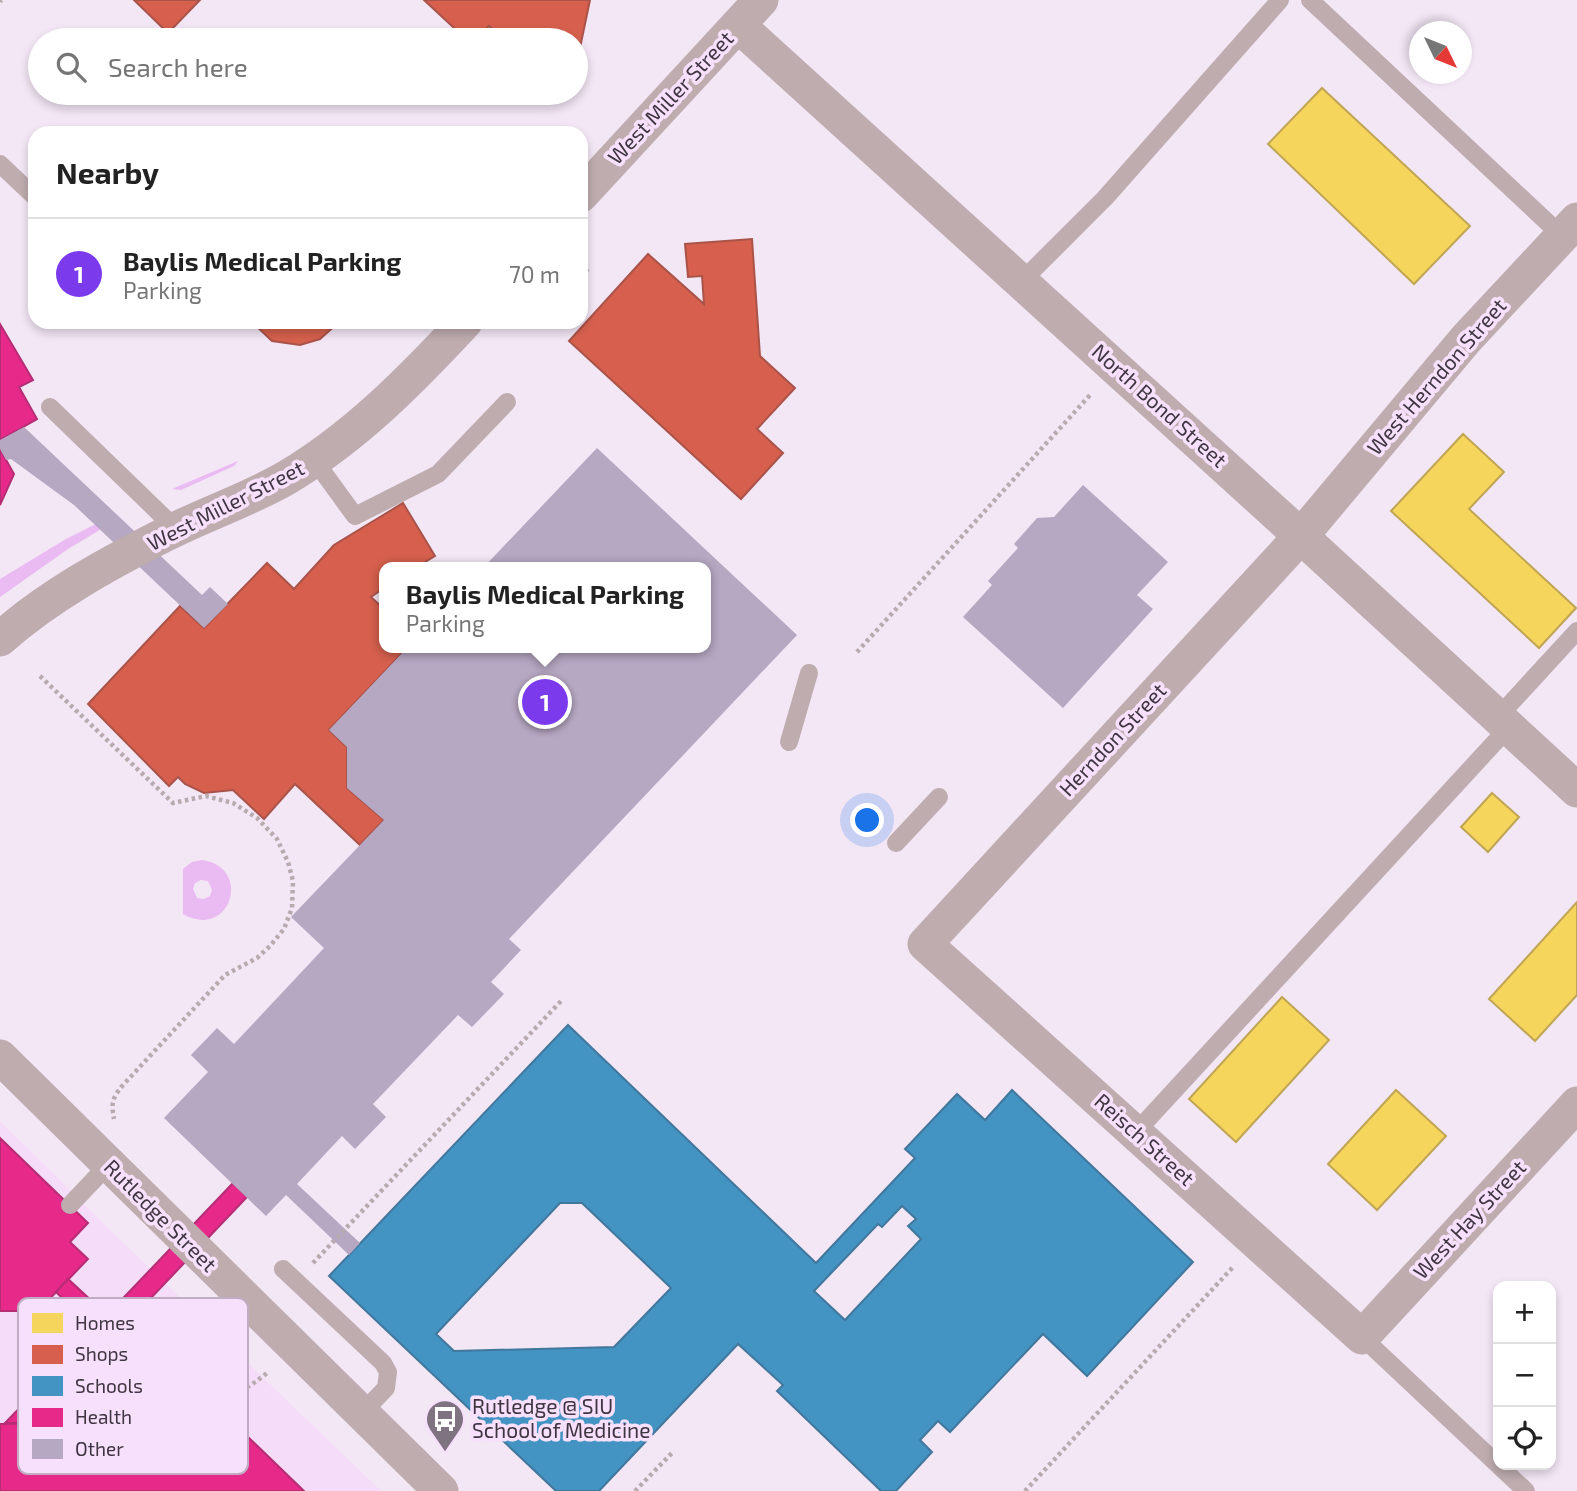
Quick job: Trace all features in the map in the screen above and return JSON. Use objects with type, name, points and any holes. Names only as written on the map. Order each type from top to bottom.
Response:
[{"type":"street","name":"West Miller Street","points":[[588,187],[761,0]]},
{"type":"street","name":"North Bond Street","points":[[738,25],[1577,790]]},
{"type":"street","name":"West Herndon Street","points":[[1301,536],[1466,339],[1570,228]]},
{"type":"street","name":"West Miller Street","points":[[0,639],[69,588],[176,529],[282,480],[315,461],[366,423],[458,329]]},
{"type":"street","name":"Herndon Street","points":[[925,944],[1301,536]]},
{"type":"street","name":"Reisch Street","points":[[925,944],[1362,1337]]},
{"type":"street","name":"Rutledge Street","points":[[0,1058],[244,1298]]},
{"type":"street","name":"West Hay Street","points":[[1362,1337],[1577,1104]]},
{"type":"street","name":"Rutledge Street","points":[[248,1302],[441,1491]]},
{"type":"lane","points":[[1021,281],[1105,198],[1280,0]]},
{"type":"lane","points":[[1310,0],[1570,228]]},
{"type":"lane","points":[[0,164],[28,190]]},
{"type":"lane","points":[[315,461],[355,516],[438,474],[508,402]]},
{"type":"lane","points":[[50,407],[176,529]]},
{"type":"lane","points":[[1136,1132],[1503,723],[1577,631]]},
{"type":"lane","points":[[789,742],[809,673]]},
{"type":"lane","points":[[896,844],[922,828],[939,797]]},
{"type":"lane","points":[[70,1205],[108,1165]]},
{"type":"lane","points":[[283,1269],[383,1363],[388,1373],[386,1388],[362,1413]]},
{"type":"lane","points":[[1362,1337],[1526,1491]]},
{"type":"path","points":[[857,652],[1091,394]]},
{"type":"path","points":[[40,676],[173,803],[206,796],[233,803],[257,818],[276,839],[288,862],[293,881],[292,908],[284,929],[257,958],[225,975],[114,1096],[111,1103],[114,1119]]},
{"type":"path","points":[[311,1266],[562,1000]]},
{"type":"path","points":[[1025,1491],[1235,1265]]},
{"type":"path","points":[[248,1386],[268,1371]]},
{"type":"path","points":[[635,1491],[673,1452]]},
{"type":"shaded area","points":[[238,461],[234,466],[181,490],[172,489]]},
{"type":"shaded area","points":[[116,514],[113,522],[68,549],[0,597],[0,579],[66,539]]},
{"type":"shaded area","points":[[202,860],[218,865],[227,875],[231,887],[230,900],[224,911],[213,918],[200,920],[183,914],[183,869],[192,862]],"holes":[[[208,881],[212,890],[210,896],[197,898],[193,889],[195,883]]]},
{"type":"shaded area","points":[[0,1121],[181,1298],[18,1298],[18,1474],[248,1474],[248,1363],[381,1491],[0,1491]]},
{"type":"building: Homes","points":[[1322,88],[1470,226],[1414,284],[1268,144]]},
{"type":"building: Homes","points":[[1463,434],[1504,472],[1469,509],[1576,608],[1539,648],[1391,511]]},
{"type":"building: Homes","points":[[1492,793],[1519,817],[1488,852],[1461,827]]},
{"type":"building: Homes","points":[[1577,902],[1577,995],[1535,1041],[1489,999]]},
{"type":"building: Homes","points":[[1282,997],[1329,1040],[1236,1142],[1189,1099]]},
{"type":"building: Homes","points":[[1396,1090],[1446,1136],[1377,1210],[1328,1164]]},
{"type":"building: Shops","points":[[134,0],[200,0],[173,28],[163,28]]},
{"type":"building: Shops","points":[[424,0],[590,0],[584,28],[454,28]]},
{"type":"building: Shops","points":[[752,239],[760,356],[795,388],[757,429],[783,453],[741,499],[569,341],[580,329],[588,329],[588,320],[648,254],[704,304],[702,276],[688,277],[685,244]]},
{"type":"building: Shops","points":[[259,329],[331,329],[320,339],[300,345],[272,341]]},
{"type":"building: Shops","points":[[403,503],[435,556],[425,562],[379,562],[379,591],[371,597],[379,604],[379,653],[402,653],[329,730],[347,747],[347,788],[384,820],[360,845],[295,784],[264,819],[233,790],[204,793],[185,784],[178,777],[169,786],[88,704],[180,606],[204,628],[267,563],[294,589],[334,545]]},
{"type":"building: Schools","points":[[568,1025],[816,1263],[915,1158],[905,1149],[957,1094],[985,1120],[1012,1090],[1193,1262],[1087,1376],[1043,1334],[950,1432],[938,1421],[920,1440],[932,1452],[896,1491],[881,1491],[777,1391],[783,1385],[738,1344],[599,1491],[556,1491],[329,1276]],"holes":[[[560,1203],[582,1203],[671,1288],[614,1347],[454,1351],[436,1334]],[[902,1206],[916,1219],[908,1226],[921,1239],[845,1320],[814,1291],[878,1224],[882,1227]]]},
{"type":"building: Health","points":[[0,324],[33,380],[19,387],[37,419],[0,440]]},
{"type":"building: Health","points":[[0,449],[14,474],[0,505]]},
{"type":"building: Health","points":[[0,1138],[88,1223],[70,1242],[88,1259],[50,1298],[18,1298],[18,1311],[0,1311]]},
{"type":"building: Health","points":[[233,1183],[247,1197],[151,1298],[123,1298]]},
{"type":"building: Health","points":[[68,1279],[89,1298],[62,1298],[56,1292]]},
{"type":"building: Health","points":[[18,1410],[18,1423],[5,1423]]},
{"type":"building: Health","points":[[0,1424],[18,1424],[18,1474],[248,1474],[248,1437],[304,1491],[0,1491]]},
{"type":"building: Other","points":[[24,427],[202,595],[210,587],[228,604],[204,628],[74,505],[11,459],[6,460],[0,449],[0,440]]},
{"type":"building: Other","points":[[597,448],[797,635],[509,939],[521,950],[491,982],[504,994],[472,1027],[458,1015],[373,1104],[386,1117],[355,1149],[342,1136],[297,1184],[360,1243],[349,1255],[286,1195],[266,1216],[164,1118],[208,1072],[191,1055],[217,1028],[234,1044],[324,948],[291,917],[384,820],[347,788],[347,747],[329,730],[402,653],[711,653],[711,562],[489,562]]},
{"type":"building: Other","points":[[1083,485],[1168,562],[1137,595],[1153,609],[1063,708],[963,617],[992,585],[988,581],[1018,548],[1014,544],[1037,518],[1054,517]]},
{"type":"place","name":"Baylis Medical Parking","points":[[545,702]]},
{"type":"place","name":"Rutledge @ SIU School of Medicine","points":[[445,1453]]}]
